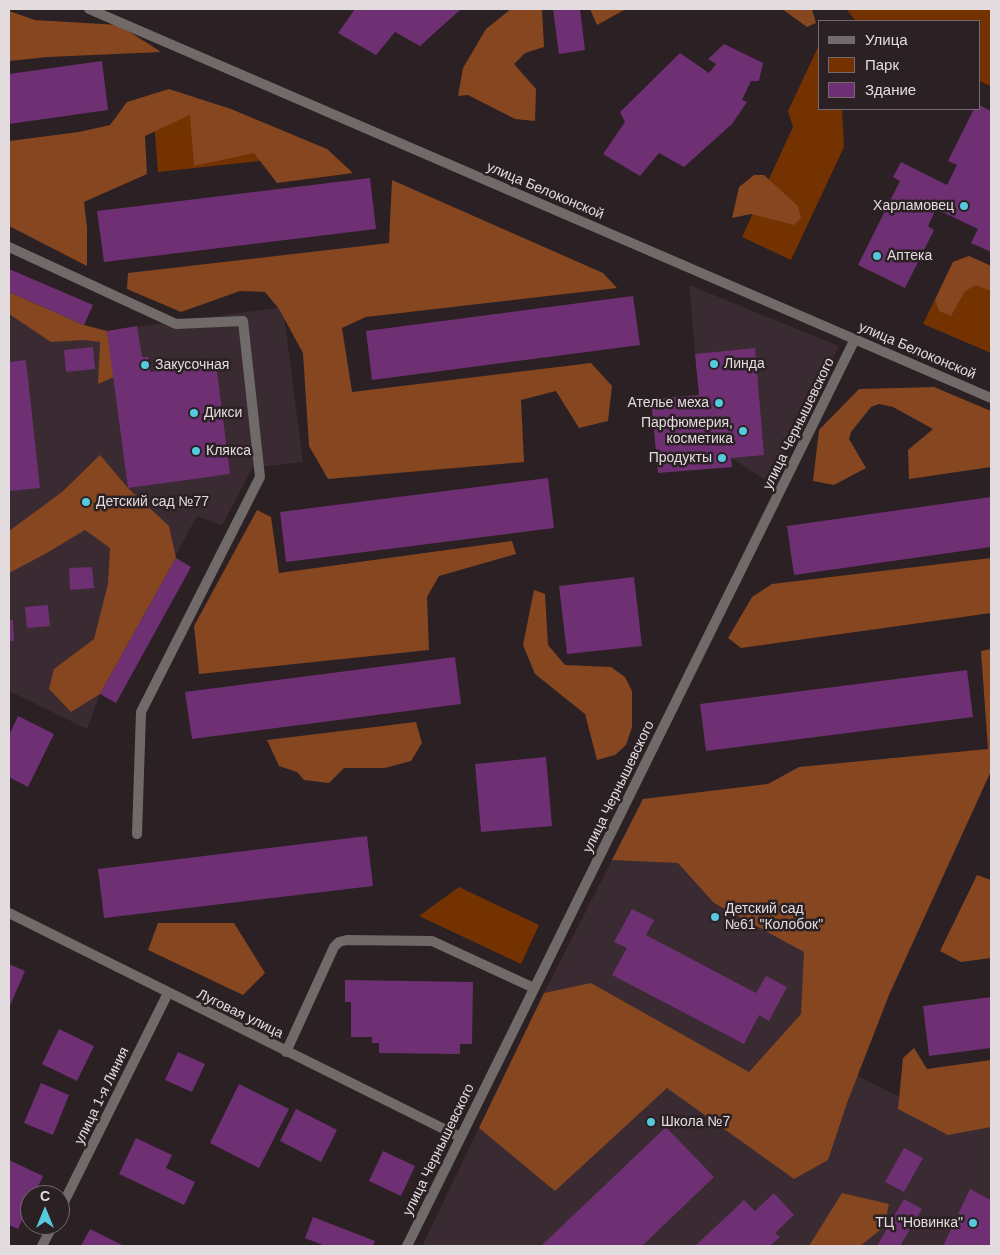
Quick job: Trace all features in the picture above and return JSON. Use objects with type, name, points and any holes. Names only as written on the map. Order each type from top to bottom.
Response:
[{"type":"street","name":"улица Белоконской","points":[[89,9],[991,398]]},
{"type":"street","points":[[9,247],[176,324],[242,321],[260,477],[141,712],[137,834]]},
{"type":"street","name":"улица Чернышевского","points":[[407,1246],[855,340]]},
{"type":"street","name":"Луговая улица","points":[[9,913],[460,1137]]},
{"type":"street","points":[[286,1052],[334,947],[339,942],[347,940],[432,941],[534,988]]},
{"type":"street","name":"улица 1-я Линия","points":[[70,1190],[168,993]]},
{"type":"shaded area","points":[[511,9],[542,9],[544,47],[525,53],[514,64],[536,89],[535,121],[515,119],[468,95],[458,96],[463,68],[486,29]]},
{"type":"shaded area","points":[[590,9],[626,9],[597,25]]},
{"type":"shaded area","points":[[782,9],[812,9],[816,23],[807,27]]},
{"type":"shaded area","points":[[9,11],[35,20],[119,25],[161,52],[48,57],[9,61]]},
{"type":"shaded area","points":[[169,89],[231,109],[327,149],[353,173],[277,183],[254,153],[194,166],[190,115],[145,136],[147,174],[84,202],[87,227],[87,266],[9,226],[9,141],[79,132],[110,125],[127,102]]},
{"type":"shaded area","points":[[754,175],[764,175],[798,206],[801,218],[794,225],[751,214],[732,218],[739,187]]},
{"type":"shaded area","points":[[392,180],[603,273],[617,288],[366,317],[342,328],[352,392],[591,363],[612,386],[608,421],[579,428],[556,391],[521,400],[524,462],[328,479],[309,446],[303,353],[279,309],[265,292],[240,291],[181,312],[127,289],[128,273],[389,243]]},
{"type":"shaded area","points":[[969,256],[991,266],[991,291],[976,285],[965,291],[951,316],[939,311],[935,300],[953,262]]},
{"type":"shaded area","points":[[689,285],[839,346],[770,483],[731,458],[699,395]]},
{"type":"shaded area","name":"Детский сад №77","points":[[9,292],[84,325],[107,331],[283,307],[303,462],[252,468],[222,526],[197,516],[100,694],[87,729],[9,691]]},
{"type":"shaded area","points":[[9,292],[84,325],[107,331],[114,377],[98,384],[100,342],[84,340],[51,342],[9,314]]},
{"type":"shaded area","points":[[934,387],[991,411],[991,467],[909,479],[908,450],[933,429],[893,407],[879,404],[871,407],[851,432],[849,439],[866,468],[834,485],[813,481],[819,430],[859,389]]},
{"type":"shaded area","points":[[100,455],[128,488],[169,526],[176,558],[100,694],[71,712],[49,689],[54,669],[94,639],[108,584],[110,548],[85,530],[9,573],[9,531],[62,492]]},
{"type":"shaded area","points":[[257,510],[271,517],[279,573],[512,541],[516,554],[439,576],[427,597],[429,650],[199,674],[194,626]]},
{"type":"shaded area","points":[[991,558],[991,613],[741,648],[728,638],[752,597],[772,584]]},
{"type":"shaded area","points":[[534,590],[545,594],[548,645],[565,665],[611,667],[625,677],[632,691],[632,727],[626,745],[615,755],[597,760],[585,714],[535,674],[523,645]]},
{"type":"shaded area","points":[[991,649],[991,771],[889,995],[847,1103],[828,1160],[794,1179],[667,1088],[555,1191],[479,1128],[544,993],[591,983],[749,1072],[801,1014],[804,952],[714,903],[678,863],[612,860],[643,799],[768,784],[799,767],[988,749],[981,651]]},
{"type":"shaded area","points":[[416,722],[422,743],[411,761],[385,768],[344,768],[329,783],[304,780],[297,772],[279,766],[267,740]]},
{"type":"shaded area","points":[[768,784],[839,1067],[909,1101],[991,1090],[991,1246],[422,1246],[544,993],[643,799]]},
{"type":"shaded area","points":[[977,875],[991,880],[991,958],[961,962],[940,951]]},
{"type":"shaded area","points":[[158,923],[234,923],[265,973],[243,995],[148,950]]},
{"type":"shaded area","points":[[914,1048],[927,1069],[991,1060],[991,1127],[948,1135],[898,1109],[903,1058]]},
{"type":"shaded area","points":[[842,1193],[889,1204],[884,1227],[860,1246],[809,1246]]},
{"type":"green space","points":[[846,9],[991,9],[991,86],[980,81],[980,20],[855,20]]},
{"type":"green space","points":[[818,47],[818,110],[842,110],[844,147],[791,260],[742,237],[793,127],[788,111]]},
{"type":"green space","points":[[152,98],[296,157],[158,172]]},
{"type":"green space","points":[[969,256],[991,266],[991,353],[923,324],[953,262]]},
{"type":"green space","points":[[459,887],[539,925],[521,964],[419,916]]},
{"type":"building","points":[[355,9],[461,9],[420,46],[395,32],[376,55],[338,33]]},
{"type":"building","points":[[553,9],[580,9],[585,50],[559,54]]},
{"type":"building","points":[[724,44],[763,63],[759,81],[751,81],[742,100],[747,102],[732,124],[684,167],[659,153],[640,176],[603,154],[625,122],[620,112],[680,53],[709,73],[716,64],[708,59]]},
{"type":"building","points":[[102,61],[108,110],[9,124],[9,74]]},
{"type":"building","points":[[980,106],[991,111],[991,252],[971,243],[978,229],[936,209],[928,226],[934,230],[905,288],[858,265],[900,181],[893,177],[901,162],[947,185],[957,165],[948,161],[974,110],[980,110]]},
{"type":"building","points":[[370,178],[376,229],[104,262],[97,211]]},
{"type":"building","points":[[9,269],[93,305],[84,325],[9,292]]},
{"type":"building","points":[[633,296],[640,345],[372,380],[366,331]]},
{"type":"building","points":[[137,326],[142,357],[148,357],[150,372],[216,363],[230,474],[128,488],[107,331]]},
{"type":"building","points":[[93,347],[95,369],[66,372],[64,350]]},
{"type":"building","points":[[755,348],[764,455],[731,458],[732,467],[658,473],[651,399],[699,395],[695,354]]},
{"type":"building","points":[[26,360],[40,488],[9,491],[9,362]]},
{"type":"building","points":[[548,478],[554,528],[286,562],[280,512]]},
{"type":"building","points":[[991,497],[991,547],[794,575],[787,526]]},
{"type":"building","points":[[176,558],[191,567],[116,703],[100,694]]},
{"type":"building","points":[[92,567],[94,588],[70,590],[69,568]]},
{"type":"building","points":[[634,577],[642,646],[567,654],[559,586]]},
{"type":"building","points":[[48,605],[50,626],[27,628],[25,607]]},
{"type":"building","points":[[9,620],[13,620],[14,641],[9,641]]},
{"type":"building","points":[[455,657],[461,704],[192,739],[185,692]]},
{"type":"building","points":[[967,670],[973,717],[706,751],[700,704]]},
{"type":"building","points":[[18,716],[54,734],[28,787],[9,777],[9,735]]},
{"type":"building","points":[[546,757],[552,826],[481,832],[475,764]]},
{"type":"building","points":[[367,836],[373,886],[104,918],[98,869]]},
{"type":"building","points":[[632,909],[654,920],[646,935],[756,993],[766,976],[787,987],[769,1021],[759,1015],[744,1044],[612,975],[627,948],[614,942]]},
{"type":"building","points":[[9,964],[25,971],[9,1008]]},
{"type":"building","points":[[345,980],[473,982],[472,1044],[460,1044],[460,1054],[379,1053],[379,1043],[372,1043],[372,1037],[351,1037],[351,1002],[345,1002]]},
{"type":"building","points":[[991,997],[991,1048],[929,1056],[923,1006]]},
{"type":"building","points":[[59,1029],[94,1046],[77,1081],[42,1064]]},
{"type":"building","points":[[178,1052],[205,1064],[192,1092],[165,1080]]},
{"type":"building","points":[[41,1083],[69,1095],[53,1135],[24,1123]]},
{"type":"building","points":[[239,1084],[289,1109],[259,1168],[210,1143]]},
{"type":"building","points":[[296,1109],[337,1130],[321,1162],[280,1141]]},
{"type":"building","points":[[666,1127],[714,1177],[642,1246],[541,1246]]},
{"type":"building","points":[[136,1138],[172,1155],[166,1168],[195,1182],[184,1205],[119,1174]]},
{"type":"building","points":[[904,1148],[923,1158],[904,1192],[885,1182]]},
{"type":"building","points":[[383,1151],[415,1166],[401,1196],[369,1181]]},
{"type":"building","points":[[9,1160],[43,1176],[39,1185],[20,1185],[20,1225],[18,1229],[9,1225]]},
{"type":"building","name":"ТЦ \"Новинка\"","points":[[970,1189],[991,1200],[991,1246],[943,1246]]},
{"type":"building","points":[[774,1193],[794,1215],[775,1233],[780,1237],[770,1246],[695,1246],[744,1200],[755,1211]]},
{"type":"building","points":[[904,1199],[922,1209],[900,1246],[877,1246]]},
{"type":"building","points":[[313,1217],[375,1241],[373,1246],[325,1246],[305,1238]]},
{"type":"building","points":[[90,1229],[124,1246],[81,1246]]},
{"type":"place","name":"Харламовец","points":[[964,206]]},
{"type":"place","name":"Аптека","points":[[877,256]]},
{"type":"place","name":"Линда","points":[[714,364]]},
{"type":"place","name":"Закусочная","points":[[145,365]]},
{"type":"place","name":"Ателье меха","points":[[719,403]]},
{"type":"place","name":"Дикси","points":[[194,413]]},
{"type":"place","name":"Парфюмерия, косметика","points":[[743,431]]},
{"type":"place","name":"Клякса","points":[[196,451]]},
{"type":"place","name":"Продукты","points":[[722,458]]},
{"type":"place","name":"Детский сад №77","points":[[86,502]]},
{"type":"place","name":"Детский сад №61 \"Колобок\"","points":[[715,917]]},
{"type":"place","name":"Школа №7","points":[[651,1122]]},
{"type":"place","name":"ТЦ \"Новинка\"","points":[[973,1223]]}]
